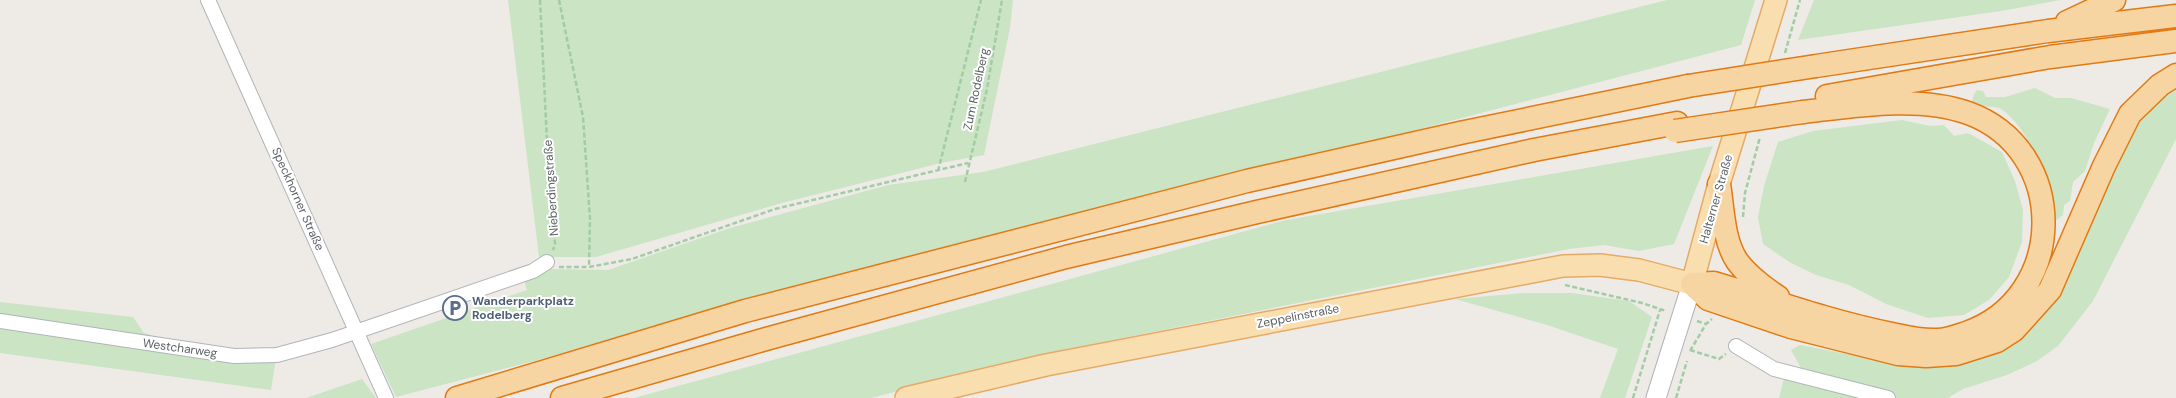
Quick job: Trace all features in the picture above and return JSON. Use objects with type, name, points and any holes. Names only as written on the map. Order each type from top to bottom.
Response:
[{"type":"highway","points":[[2048,31],[2114,0]]},
{"type":"highway","points":[[457,398],[746,312],[1247,181],[1460,133],[1688,86],[2048,31],[2176,16]]},
{"type":"highway","points":[[562,398],[1075,255],[1534,150],[1804,106],[2050,57],[2176,40]]},
{"type":"highway","points":[[1692,284],[1708,299],[1791,327],[1898,354],[1926,356],[1956,354],[1997,341],[2014,330],[2050,290],[2104,166],[2130,114],[2160,85],[2176,75]]},
{"type":"highway","points":[[1692,284],[1714,283],[1869,329],[1921,339],[1937,340],[1979,329],[2000,316],[2018,297],[2037,264],[2043,243],[2045,221],[2041,193],[2036,179],[2025,159],[2009,139],[1992,125],[1968,113],[1939,106],[1910,104],[1804,106]]},
{"type":"highway","points":[[1719,184],[1727,237],[1736,260],[1756,281],[1791,307]]},
{"type":"main road","name":"Halterner Straße","points":[[1656,398],[1692,284],[1719,184],[1776,0]]},
{"type":"main road","name":"Zeppelinstraße","points":[[912,397],[1046,365],[1563,266],[1600,265],[1639,270],[1692,284]]},
{"type":"street","name":"Speckhorner Straße","points":[[208,0],[386,398]]},
{"type":"street","points":[[357,331],[533,271],[547,262]]},
{"type":"street","name":"Westcharweg","points":[[0,321],[234,356],[277,354],[332,340],[357,331]]},
{"type":"street","points":[[1736,346],[1774,369],[1888,398]]},
{"type":"path","name":"Nieberdingstraße","points":[[540,0],[549,181],[555,244],[547,262]]},
{"type":"path","points":[[559,0],[583,117],[590,219],[589,267]]},
{"type":"path","points":[[938,170],[981,0]]},
{"type":"path","name":"Zum Rodelberg","points":[[964,182],[987,89],[1002,0]]},
{"type":"path","points":[[1784,54],[1800,0]]},
{"type":"path","points":[[1742,225],[1745,192],[1761,135]]},
{"type":"path","points":[[547,262],[551,266],[589,267],[632,259],[776,209],[968,164]]},
{"type":"path","points":[[1561,284],[1642,303],[1706,324]]},
{"type":"path","points":[[1676,398],[1690,350],[1706,324],[1717,315],[1721,303]]},
{"type":"path","points":[[1633,398],[1660,310]]},
{"type":"path","points":[[1690,350],[1719,359],[1736,346]]},
{"type":"green space","points":[[508,0],[1013,0],[1010,28],[984,155],[941,163],[782,203],[596,257],[539,257]]},
{"type":"green space","points":[[1667,0],[1755,0],[1741,45],[396,397],[371,344],[527,290],[524,280],[550,269],[608,270],[730,228],[888,185],[983,172]]},
{"type":"green space","points":[[1814,0],[2061,0],[2001,11],[1798,40]]},
{"type":"green space","points":[[2035,88],[2055,98],[2071,98],[2110,109],[2094,143],[2085,171],[2073,182],[2070,201],[2064,205],[2063,215],[2055,221],[2044,172],[2024,134],[2016,123],[1999,108],[1972,105],[1973,96],[1977,90],[1983,91],[1986,97],[2005,97]]},
{"type":"green space","points":[[2176,91],[2176,139],[2093,301],[2058,346],[2037,361],[2007,375],[1963,389],[1948,398],[1779,398],[1784,378],[1804,382],[1801,368],[1791,350],[1800,345],[1894,363],[2016,333],[2126,135],[2160,99]]},
{"type":"green space","points":[[1902,120],[1930,126],[1944,125],[1954,136],[1968,133],[2002,152],[2015,181],[2023,210],[2022,242],[2009,277],[1989,300],[1964,315],[1928,318],[1886,304],[1849,285],[1816,275],[1791,263],[1763,244],[1758,217],[1764,186],[1778,142],[1813,131]]},
{"type":"green space","points":[[1713,146],[1674,244],[1639,251],[1604,245],[1569,249],[1047,353],[871,398],[634,398],[1286,220]]},
{"type":"green space","points":[[1524,293],[1571,293],[1629,301],[1652,317],[1625,398],[1600,398],[1618,349],[1544,324],[1455,299]]},
{"type":"green space","points":[[0,302],[133,317],[144,333],[207,350],[276,358],[271,390],[0,353]]},
{"type":"green space","points":[[362,379],[376,398],[306,398]]},
{"type":"place","name":"Wanderparkplatz Rodelberg","points":[[455,308]]}]
